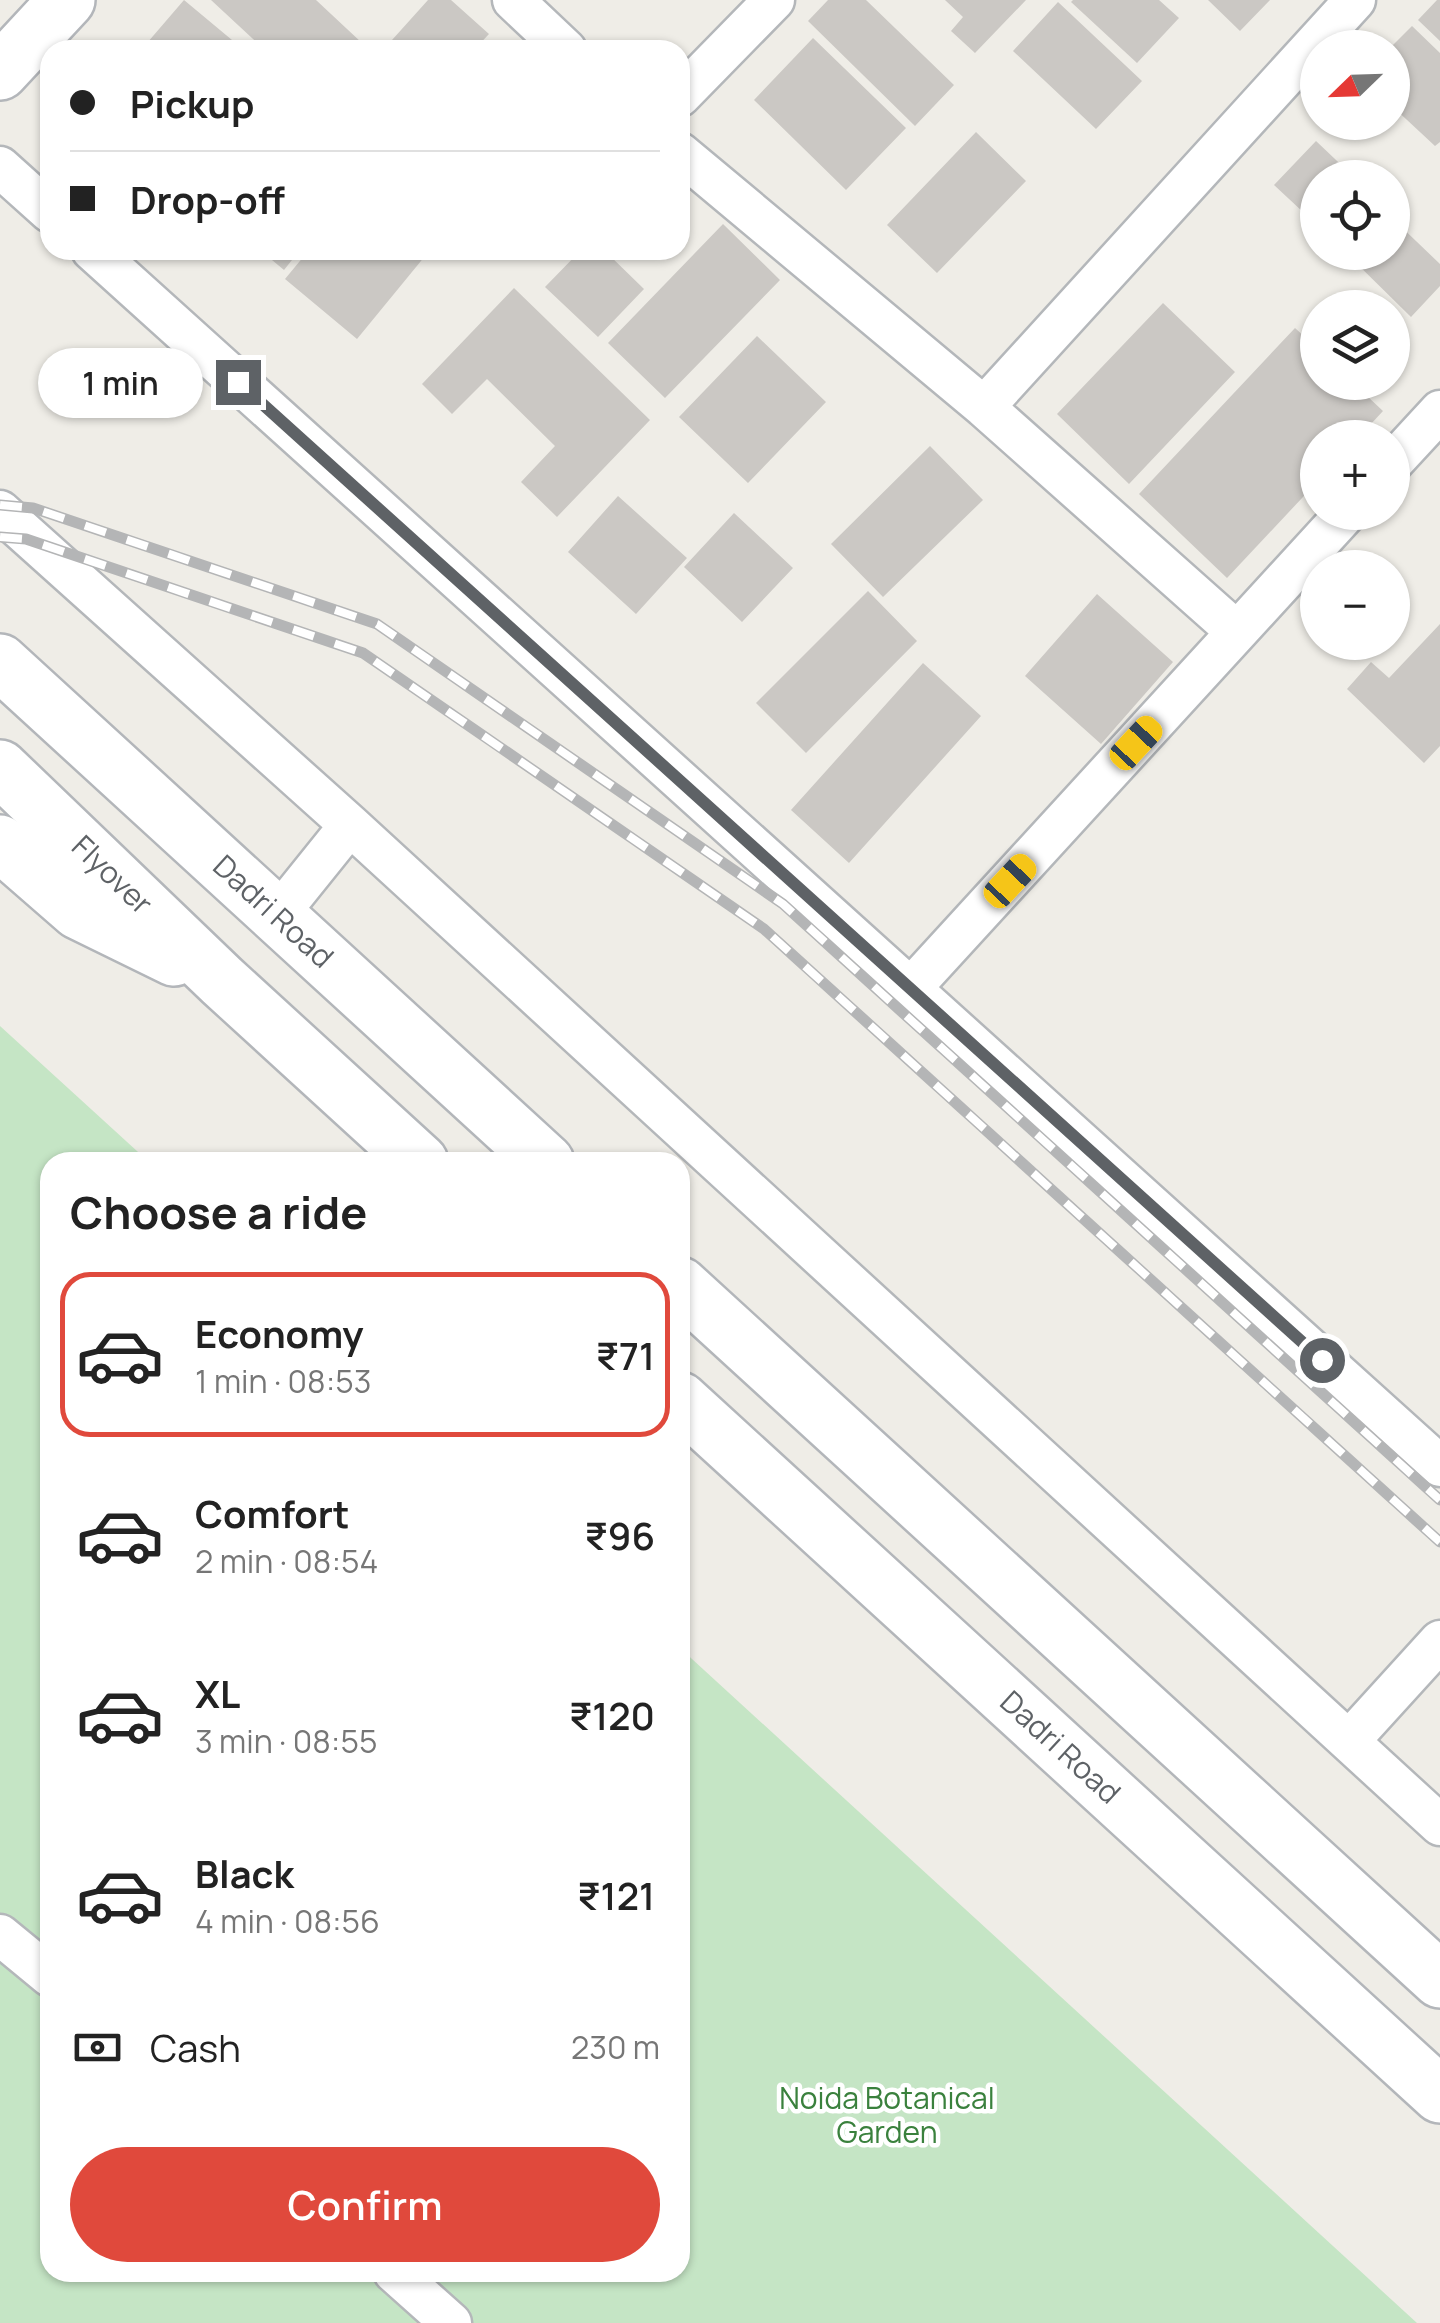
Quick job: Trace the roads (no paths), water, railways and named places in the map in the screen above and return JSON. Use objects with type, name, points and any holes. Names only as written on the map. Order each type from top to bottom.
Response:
[{"type":"main road","points":[[0,72],[67,0]]},
{"type":"main road","name":"Dadri Road","points":[[0,662],[535,1152]]},
{"type":"main road","name":"Flyover","points":[[0,768],[222,981]]},
{"type":"main road","points":[[0,843],[78,910],[222,981],[409,1152]]},
{"type":"main road","points":[[690,1295],[1440,1980]]},
{"type":"main road","name":"Dadri Road","points":[[690,1409],[1440,2095]]},
{"type":"street","points":[[513,0],[555,40]]},
{"type":"street","points":[[690,86],[774,0]]},
{"type":"street","points":[[984,408],[1355,0]]},
{"type":"street","points":[[690,161],[984,408],[1237,632]]},
{"type":"street","points":[[0,166],[40,203]]},
{"type":"street","points":[[103,260],[1440,1466]]},
{"type":"street","points":[[1410,444],[1440,411]]},
{"type":"street","points":[[0,511],[350,825],[1440,1825]]},
{"type":"street","points":[[910,988],[1330,530]]},
{"type":"street","points":[[276,916],[350,825]]},
{"type":"street","points":[[1349,1741],[1440,1641]]},
{"type":"street","points":[[0,1934],[40,1968]]},
{"type":"street","points":[[405,2282],[451,2323]]},
{"type":"railway","points":[[0,505],[33,508],[377,624],[783,904],[1440,1500]]},
{"type":"railway","points":[[0,537],[26,539],[363,653],[764,929],[1440,1542]]},
{"type":"park label","name":"Noida Botanical Garden","points":[[887,2116]]}]
